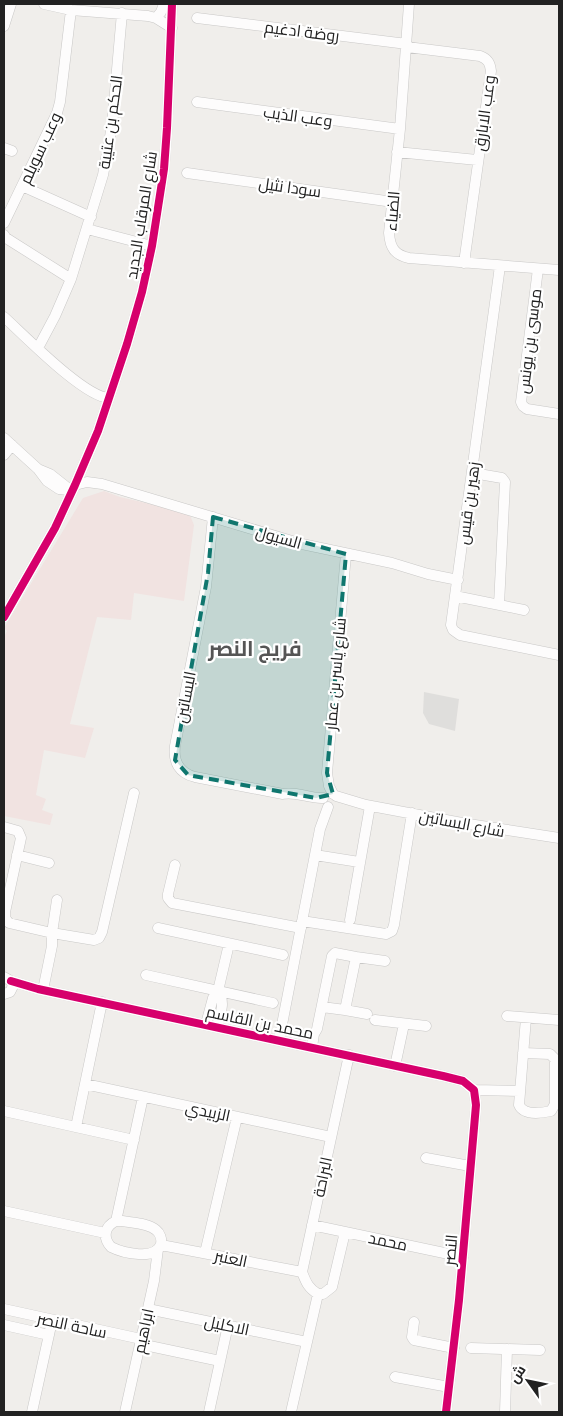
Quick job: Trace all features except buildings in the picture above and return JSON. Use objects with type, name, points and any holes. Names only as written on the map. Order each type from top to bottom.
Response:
[{"type":"street","points":[[4,26],[11,4]]},
{"type":"street","points":[[44,4],[71,10],[92,8],[156,18],[172,28]]},
{"type":"street","points":[[156,18],[164,4]]},
{"type":"street","name":"شارع المرقاب الجديد","points":[[71,488],[84,465],[110,397],[142,292],[151,250],[164,170],[172,4]]},
{"type":"street","name":"الضياء","points":[[409,4],[400,129],[389,233],[393,250],[398,255],[410,258],[559,270]]},
{"type":"street","name":"وعب سويلم","points":[[4,224],[57,113],[71,10]]},
{"type":"street","name":"الحكم بن عتيبة","points":[[38,348],[55,316],[71,279],[103,174],[111,135],[122,14]]},
{"type":"street","name":"روضة ادغيم","points":[[197,18],[407,46]]},
{"type":"street","name":"وعب الابارق","points":[[407,46],[480,56],[488,61],[491,71],[464,263]]},
{"type":"street","name":"وعب الذيب","points":[[197,102],[400,129]]},
{"type":"street","name":"وعب الابارق","points":[[397,152],[477,160]]},
{"type":"street","name":"سودا نثيل","points":[[187,173],[393,202]]},
{"type":"street","points":[[22,186],[91,217]]},
{"type":"street","points":[[87,229],[118,238],[126,244],[151,250]]},
{"type":"street","points":[[4,235],[22,249],[71,279]]},
{"type":"street","name":"زهير بن قيس","points":[[500,266],[451,625],[456,633],[559,655]]},
{"type":"street","name":"موسى بن يونس","points":[[538,269],[521,402],[527,408],[559,414]]},
{"type":"street","points":[[4,317],[82,385],[92,386],[110,397]]},
{"type":"street","name":"شارع المرقاب الجديد","points":[[5,612],[46,542],[71,488],[94,430],[100,423]]},
{"type":"street","points":[[4,438],[38,469],[50,474],[71,488]]},
{"type":"street","points":[[4,455],[12,445]]},
{"type":"street","name":"السيول","points":[[84,465],[90,476],[102,484]]},
{"type":"street","points":[[473,474],[502,478],[506,482],[498,605]]},
{"type":"street","name":"السيول","points":[[71,488],[87,482],[102,484],[302,544],[392,563],[428,574],[458,580]]},
{"type":"street","name":"البساتين","points":[[213,517],[208,574],[175,746],[175,760],[178,766],[188,775],[284,794],[288,797],[315,802],[327,802]]},
{"type":"street","name":"شارع ياسر بن عمار","points":[[327,802],[329,786],[327,773],[346,554]]},
{"type":"street","points":[[455,596],[524,610]]},
{"type":"street","points":[[4,827],[15,829],[21,838],[4,912],[5,918],[9,923],[13,924],[94,940],[99,938],[102,932],[134,793]]},
{"type":"street","points":[[279,1040],[320,829],[327,802]]},
{"type":"street","name":"شارع البساتين","points":[[327,802],[368,806],[516,833],[559,838]]},
{"type":"street","points":[[350,920],[368,806]]},
{"type":"street","points":[[175,865],[168,898],[175,905],[302,924],[386,934],[392,931],[394,925],[412,814]]},
{"type":"street","points":[[315,855],[359,862]]},
{"type":"street","points":[[17,856],[50,863]]},
{"type":"street","points":[[40,989],[52,946],[57,900]]},
{"type":"street","points":[[158,928],[283,954]]},
{"type":"street","points":[[206,1024],[212,1002],[218,991],[229,944]]},
{"type":"street","points":[[314,1048],[332,956],[335,953],[385,961]]},
{"type":"street","points":[[345,1010],[356,957]]},
{"type":"street","points":[[146,975],[273,1003]]},
{"type":"street","points":[[6,995],[13,986],[8,979]]},
{"type":"street","name":"محمد بن القاسم","points":[[8,979],[40,989],[463,1081],[474,1090]]},
{"type":"street","name":"محمد بن القاسم","points":[[6,995],[40,989]]},
{"type":"street","points":[[217,1027],[222,1001],[222,996],[218,991]]},
{"type":"street","points":[[76,1127],[102,1002]]},
{"type":"street","points":[[322,1007],[345,1010],[404,1024],[426,1026]]},
{"type":"street","points":[[507,1016],[559,1020]]},
{"type":"street","points":[[523,1053],[546,1054],[555,1059],[555,1107],[549,1112],[523,1111],[520,1105],[520,1091],[523,1053],[526,1018]]},
{"type":"street","points":[[395,1066],[404,1024]]},
{"type":"street","name":"البراحة","points":[[302,1272],[349,1056]]},
{"type":"street","name":"الزبيدي","points":[[85,1084],[331,1137]]},
{"type":"street","points":[[474,1090],[520,1091]]},
{"type":"street","name":"النصر","points":[[446,1412],[463,1257],[476,1105],[474,1090]]},
{"type":"street","points":[[116,1221],[143,1097]]},
{"type":"street","points":[[4,1110],[134,1140]]},
{"type":"street","points":[[205,1253],[236,1117]]},
{"type":"street","points":[[426,1158],[470,1166]]},
{"type":"street","points":[[4,1211],[105,1233],[111,1223],[116,1221],[131,1223],[155,1229],[159,1234],[159,1247]]},
{"type":"street","name":"محمد","points":[[312,1225],[463,1257]]},
{"type":"street","points":[[302,1272],[311,1290],[318,1294],[328,1291],[332,1286],[345,1232]]},
{"type":"street","name":"العنبر","points":[[105,1233],[107,1243],[116,1249],[146,1255],[152,1254],[159,1247],[205,1253],[302,1272]]},
{"type":"street","name":"ابراهيم","points":[[125,1412],[148,1309],[159,1247]]},
{"type":"street","points":[[291,1412],[318,1294]]},
{"type":"street","name":"ساحة النصر","points":[[4,1309],[220,1361]]},
{"type":"street","name":"الاكليل","points":[[148,1309],[307,1342]]},
{"type":"street","points":[[32,1412],[52,1321]]},
{"type":"street","points":[[414,1322],[412,1338],[414,1340],[454,1348]]},
{"type":"street","name":"ساحة النصر","points":[[4,1325],[49,1335]]},
{"type":"street","points":[[209,1412],[228,1325]]},
{"type":"street","points":[[471,1348],[540,1350]]},
{"type":"street","points":[[505,1412],[507,1349]]},
{"type":"street","points":[[395,1377],[449,1387]]},
{"type":"highlighted area","points":[[213,517],[346,554],[327,773],[333,794],[316,798],[188,775],[175,760],[208,573]]},
{"type":"shaded area","points":[[104,491],[120,497],[189,513],[194,525],[184,601],[134,593],[131,620],[97,617],[70,724],[94,728],[85,758],[44,750],[36,795],[46,799],[42,810],[53,814],[50,825],[4,816],[4,637],[7,631],[4,628],[83,498]]},
{"type":"shaded area","points":[[424,692],[459,699],[455,731],[429,724],[423,713]]},
{"type":"cycle path","points":[[4,617],[55,528],[98,431],[142,292],[152,246],[164,169],[172,4]]},
{"type":"cycle path","points":[[11,981],[38,989],[443,1076],[463,1081],[474,1090],[476,1105],[459,1300],[446,1412]]},
{"type":"district","name":"فريج النصر","points":[[255,649]]}]
